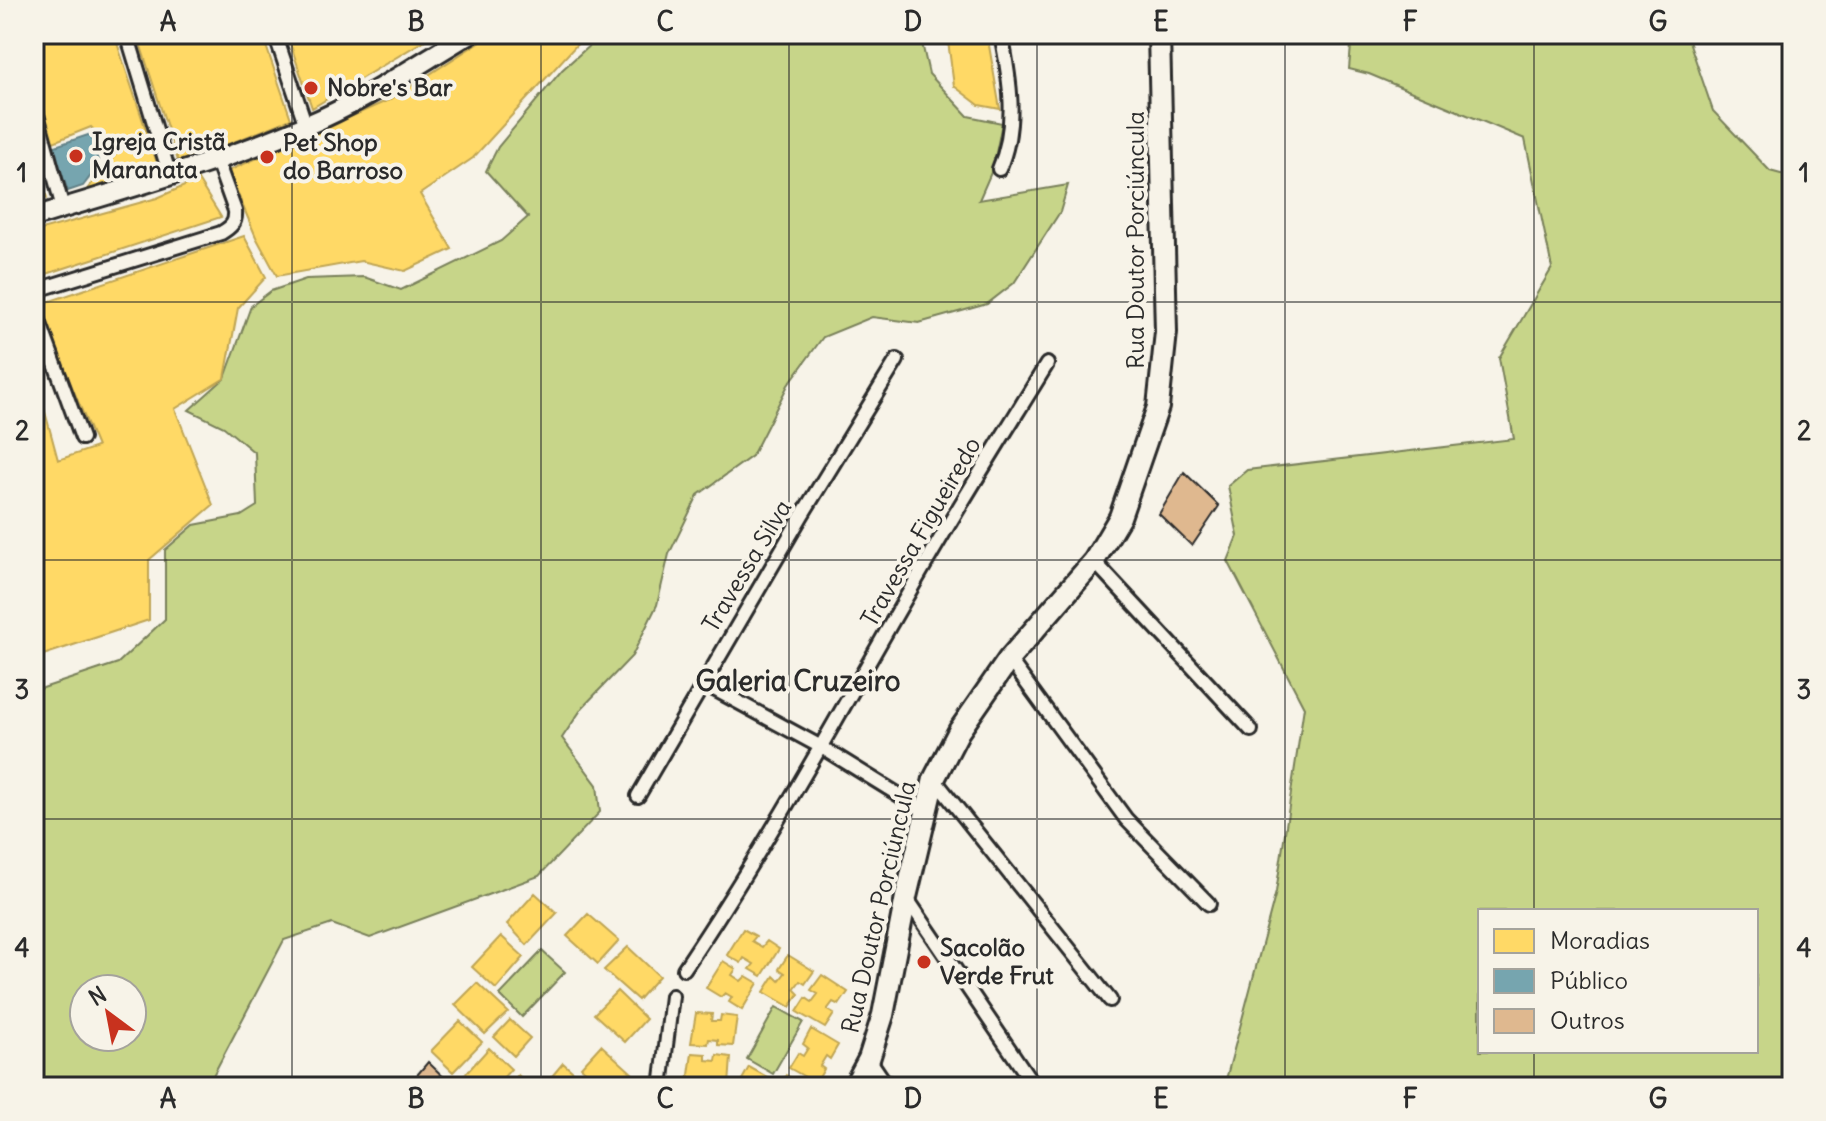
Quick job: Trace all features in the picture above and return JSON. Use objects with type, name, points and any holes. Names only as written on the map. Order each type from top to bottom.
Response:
[{"type":"main road","points":[[34,217],[217,161],[306,126],[354,103],[469,34]]},
{"type":"main road","name":"Rua Doutor Porciúncula","points":[[854,1087],[869,1059],[883,1015],[906,897],[934,779],[959,731],[1009,659],[1094,561],[1120,517],[1158,407],[1166,332],[1159,34]]},
{"type":"street","points":[[127,34],[170,176]]},
{"type":"street","points":[[275,34],[306,126]]},
{"type":"street","points":[[999,169],[1010,144],[1013,125],[1001,34]]},
{"type":"street","points":[[34,104],[63,208]]},
{"type":"street","points":[[34,291],[221,233],[231,227],[236,219],[235,211],[217,161]]},
{"type":"street","points":[[34,307],[82,438]]},
{"type":"street","name":"Travessa Silva","points":[[638,796],[897,360]]},
{"type":"street","name":"Travessa Figueiredo","points":[[684,969],[736,893],[823,748],[933,551],[1047,364]]},
{"type":"street","points":[[1094,561],[1251,730]]},
{"type":"street","points":[[1009,659],[1126,819],[1209,904]]},
{"type":"street","points":[[703,683],[823,748],[925,811]]},
{"type":"street","points":[[934,779],[1110,1000]]},
{"type":"street","points":[[906,897],[1035,1087]]},
{"type":"street","points":[[661,1087],[672,996]]},
{"type":"street","points":[[869,1059],[888,1087]]},
{"type":"green space","points":[[602,34],[920,34],[929,74],[968,116],[1002,123],[993,168],[979,200],[1068,185],[1060,212],[1014,283],[987,304],[919,323],[872,317],[823,337],[788,385],[752,456],[698,495],[669,554],[657,605],[632,656],[583,707],[562,738],[597,785],[600,812],[539,876],[370,938],[332,924],[284,940],[207,1087],[34,1087],[34,691],[118,663],[165,619],[165,550],[194,525],[241,516],[257,506],[255,453],[224,427],[189,410],[225,378],[251,306],[271,291],[306,279],[364,277],[401,290],[501,241],[528,217],[486,171],[498,147],[562,70]]},
{"type":"green space","points":[[1352,34],[1694,34],[1689,41],[1713,111],[1770,171],[1792,177],[1792,1087],[1224,1087],[1276,892],[1304,707],[1228,561],[1238,536],[1228,486],[1247,470],[1514,439],[1499,358],[1552,268],[1525,139],[1369,74],[1349,69]]},
{"type":"green space","points":[[542,951],[565,972],[522,1017],[500,995]]},
{"type":"green space","points":[[776,1007],[803,1022],[773,1074],[747,1059]]},
{"type":"building: Moradias","points":[[34,34],[114,34],[159,169],[84,193],[116,154],[91,127],[51,143],[34,86]]},
{"type":"building: Moradias","points":[[137,34],[262,34],[291,119],[179,164]]},
{"type":"building: Moradias","points":[[287,34],[435,34],[312,108]]},
{"type":"building: Moradias","points":[[492,34],[591,34],[579,42],[473,158],[420,194],[452,249],[405,271],[361,261],[277,276],[256,237],[228,171],[391,99]]},
{"type":"building: Moradias","points":[[947,34],[987,34],[1000,109],[979,105],[954,86]]},
{"type":"building: Moradias","points":[[34,159],[47,198],[34,203]]},
{"type":"building: Moradias","points":[[198,180],[221,217],[34,278],[34,232],[157,198]]},
{"type":"building: Moradias","points":[[244,236],[266,277],[238,308],[225,378],[175,409],[213,505],[149,560],[149,620],[34,658],[34,371],[58,460],[97,447],[38,305]]},
{"type":"building: Moradias","points":[[535,893],[557,913],[527,945],[507,924]]},
{"type":"building: Moradias","points":[[588,914],[619,941],[598,964],[567,936]]},
{"type":"building: Moradias","points":[[743,929],[756,936],[752,941],[762,947],[767,941],[779,949],[762,976],[750,969],[754,964],[744,958],[741,963],[727,955]]},
{"type":"building: Moradias","points":[[501,936],[524,957],[496,989],[472,967]]},
{"type":"building: Moradias","points":[[628,947],[659,976],[638,1000],[604,970]]},
{"type":"building: Moradias","points":[[788,955],[814,971],[805,984],[800,981],[794,989],[799,994],[790,1007],[764,992],[774,976],[779,981],[785,973],[779,969]]},
{"type":"building: Moradias","points":[[723,961],[736,969],[732,975],[741,981],[746,976],[758,983],[742,1010],[729,1002],[732,997],[725,993],[721,997],[706,988]]},
{"type":"building: Moradias","points":[[822,975],[848,992],[839,1005],[833,1002],[827,1010],[834,1014],[825,1028],[797,1012],[806,998],[812,1002],[818,994],[811,990]]},
{"type":"building: Moradias","points":[[477,983],[508,1012],[485,1034],[455,1005]]},
{"type":"building: Moradias","points":[[617,991],[646,1019],[625,1042],[594,1014]]},
{"type":"building: Moradias","points":[[696,1013],[712,1014],[711,1021],[720,1021],[721,1015],[737,1017],[733,1046],[718,1045],[718,1040],[709,1039],[708,1044],[691,1043]]},
{"type":"building: Moradias","points":[[510,1020],[530,1038],[514,1056],[494,1037]]},
{"type":"building: Moradias","points":[[460,1021],[482,1042],[453,1072],[431,1051]]},
{"type":"building: Moradias","points":[[811,1029],[838,1045],[830,1059],[826,1056],[820,1066],[824,1069],[816,1083],[789,1068],[798,1053],[803,1056],[808,1048],[803,1044]]},
{"type":"building: Moradias","points":[[601,1045],[632,1073],[620,1087],[603,1087],[581,1067]]},
{"type":"building: Moradias","points":[[489,1048],[511,1069],[495,1087],[469,1087],[461,1079]]},
{"type":"building: Moradias","points":[[692,1053],[706,1054],[706,1060],[716,1061],[717,1055],[731,1057],[729,1086],[712,1084],[713,1080],[688,1082]]},
{"type":"building: Moradias","points":[[563,1063],[590,1087],[543,1087]]},
{"type":"building: Moradias","points":[[749,1067],[769,1078],[763,1087],[738,1087]]},
{"type":"building: Moradias","points":[[518,1075],[530,1087],[507,1087]]},
{"type":"building: Moradias","points":[[786,1075],[807,1087],[779,1087]]},
{"type":"building: Público","name":"Igreja Cristã Maranata","points":[[91,134],[99,165],[83,186],[68,191],[52,147]]},
{"type":"building: Outros","points":[[1184,472],[1219,506],[1192,546],[1159,514]]},
{"type":"building: Outros","points":[[428,1062],[454,1087],[407,1087]]},
{"type":"place","name":"Nobre's Bar","points":[[311,88]]},
{"type":"place","name":"Igreja Cristã Maranata","points":[[76,156]]},
{"type":"place","name":"Pet Shop do Barroso","points":[[267,157]]},
{"type":"place","name":"Sacolão Verde Frut","points":[[924,962]]},
{"type":"district","name":"Galeria Cruzeiro","points":[[798,681]]}]
